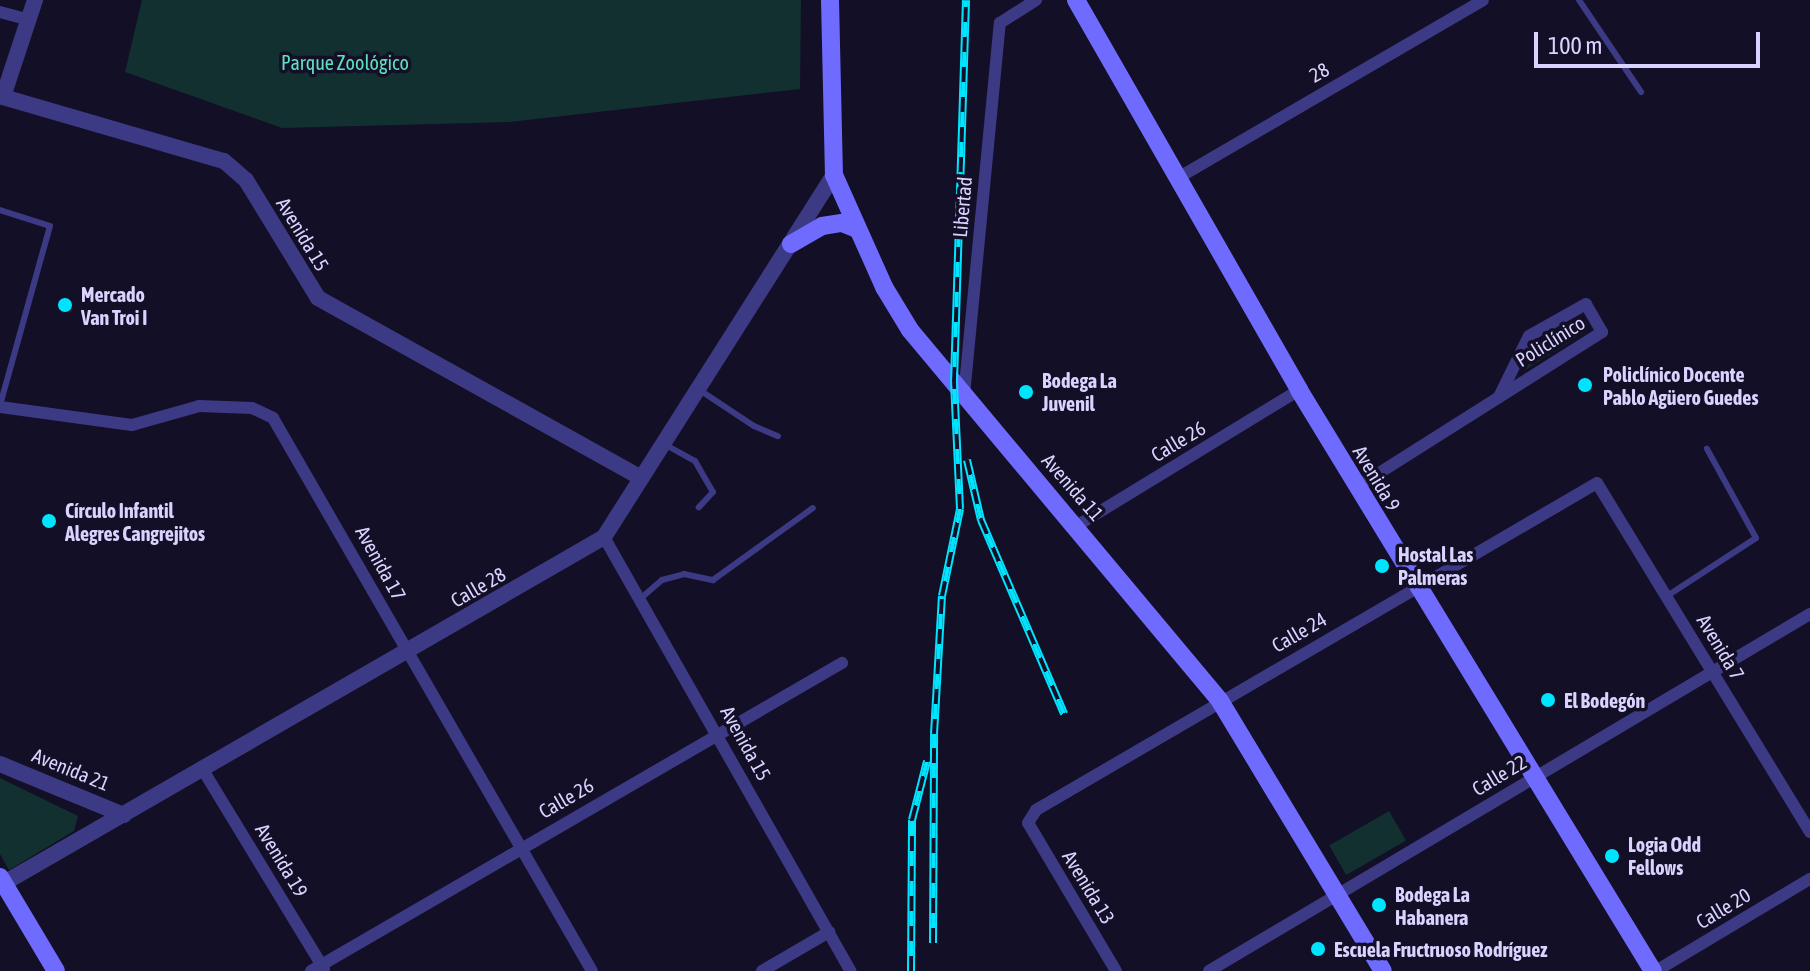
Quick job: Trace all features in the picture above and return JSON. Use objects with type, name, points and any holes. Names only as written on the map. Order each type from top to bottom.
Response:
[{"type":"main road","name":"Avenida 11","points":[[830,0],[834,175],[857,229],[910,330],[1078,525],[1220,701],[1383,971]]},
{"type":"main road","name":"Avenida 9","points":[[1076,0],[1299,390],[1654,971]]},
{"type":"main road","points":[[791,244],[822,226],[842,223],[857,229]]},
{"type":"main road","points":[[1,882],[56,971]]},
{"type":"street","points":[[2,102],[35,0]]},
{"type":"street","name":"Libertad","points":[[964,395],[1000,23],[1036,0]]},
{"type":"street","name":"28","points":[[1176,179],[1483,0]]},
{"type":"street","points":[[0,12],[29,20]]},
{"type":"street","name":"Avenida 15","points":[[2,102],[224,161],[246,180],[318,298],[639,477]]},
{"type":"street","name":"Calle 28","points":[[1,882],[203,770],[604,537],[695,387],[834,175]]},
{"type":"street","name":"Policlínico","points":[[1357,487],[1602,332],[1586,304],[1529,336],[1499,397]]},
{"type":"street","name":"Calle 26","points":[[1078,525],[1299,390]]},
{"type":"street","name":"Avenida 17","points":[[0,406],[132,425],[199,406],[252,408],[273,418],[592,971]]},
{"type":"street","name":"Avenida 7","points":[[1597,483],[1810,832]]},
{"type":"street","name":"Calle 24","points":[[1028,823],[1036,810],[1597,483]]},
{"type":"street","name":"Avenida 15","points":[[604,537],[851,971]]},
{"type":"street","name":"Calle 22","points":[[1209,971],[1810,614]]},
{"type":"street","name":"Calle 26","points":[[319,969],[520,847],[842,663]]},
{"type":"street","name":"Avenida 21","points":[[0,764],[124,815]]},
{"type":"street","name":"Avenida 19","points":[[203,770],[319,969]]},
{"type":"street","name":"Avenida 13","points":[[1028,823],[1116,971]]},
{"type":"street","name":"Calle 20","points":[[1654,971],[1810,879]]},
{"type":"street","points":[[762,971],[829,932]]},
{"type":"lane","points":[[1579,0],[1641,92]]},
{"type":"lane","points":[[0,210],[50,226],[0,406]]},
{"type":"lane","points":[[695,387],[754,426],[778,436]]},
{"type":"lane","points":[[661,442],[695,461],[713,492],[699,507]]},
{"type":"lane","points":[[1666,596],[1756,538],[1707,449]]},
{"type":"lane","points":[[640,599],[662,580],[684,574],[713,580],[813,508]]},
{"type":"green space","name":"Parque Zoológico","points":[[142,0],[801,0],[800,89],[510,122],[282,128],[125,72]]},
{"type":"green space","points":[[1579,317],[1588,323],[1585,332],[1525,370],[1543,338]]},
{"type":"green space","points":[[0,778],[78,816],[74,831],[9,870],[0,854]]},
{"type":"green space","points":[[1389,811],[1406,840],[1346,875],[1329,846]]},
{"type":"railway","points":[[933,943],[934,734],[942,596],[960,509],[954,382],[966,0]]},
{"type":"railway","points":[[967,460],[981,520],[1064,714]]},
{"type":"railway","points":[[911,971],[912,820],[927,761]]},
{"type":"place","name":"Mercado Van Troi I","points":[[65,305]]},
{"type":"place","name":"Policlínico Docente Pablo Agüero Guedes","points":[[1585,385]]},
{"type":"place","name":"Bodega La Juvenil","points":[[1026,392]]},
{"type":"place","name":"Círculo Infantil Alegres Cangrejitos","points":[[49,521]]},
{"type":"place","name":"Hostal Las Palmeras","points":[[1382,566]]},
{"type":"place","name":"El Bodegón","points":[[1548,700]]},
{"type":"place","name":"Logia Odd Fellows","points":[[1612,856]]},
{"type":"place","name":"Bodega La Habanera","points":[[1379,905]]},
{"type":"place","name":"Escuela Fructruoso Rodríguez","points":[[1318,949]]}]
